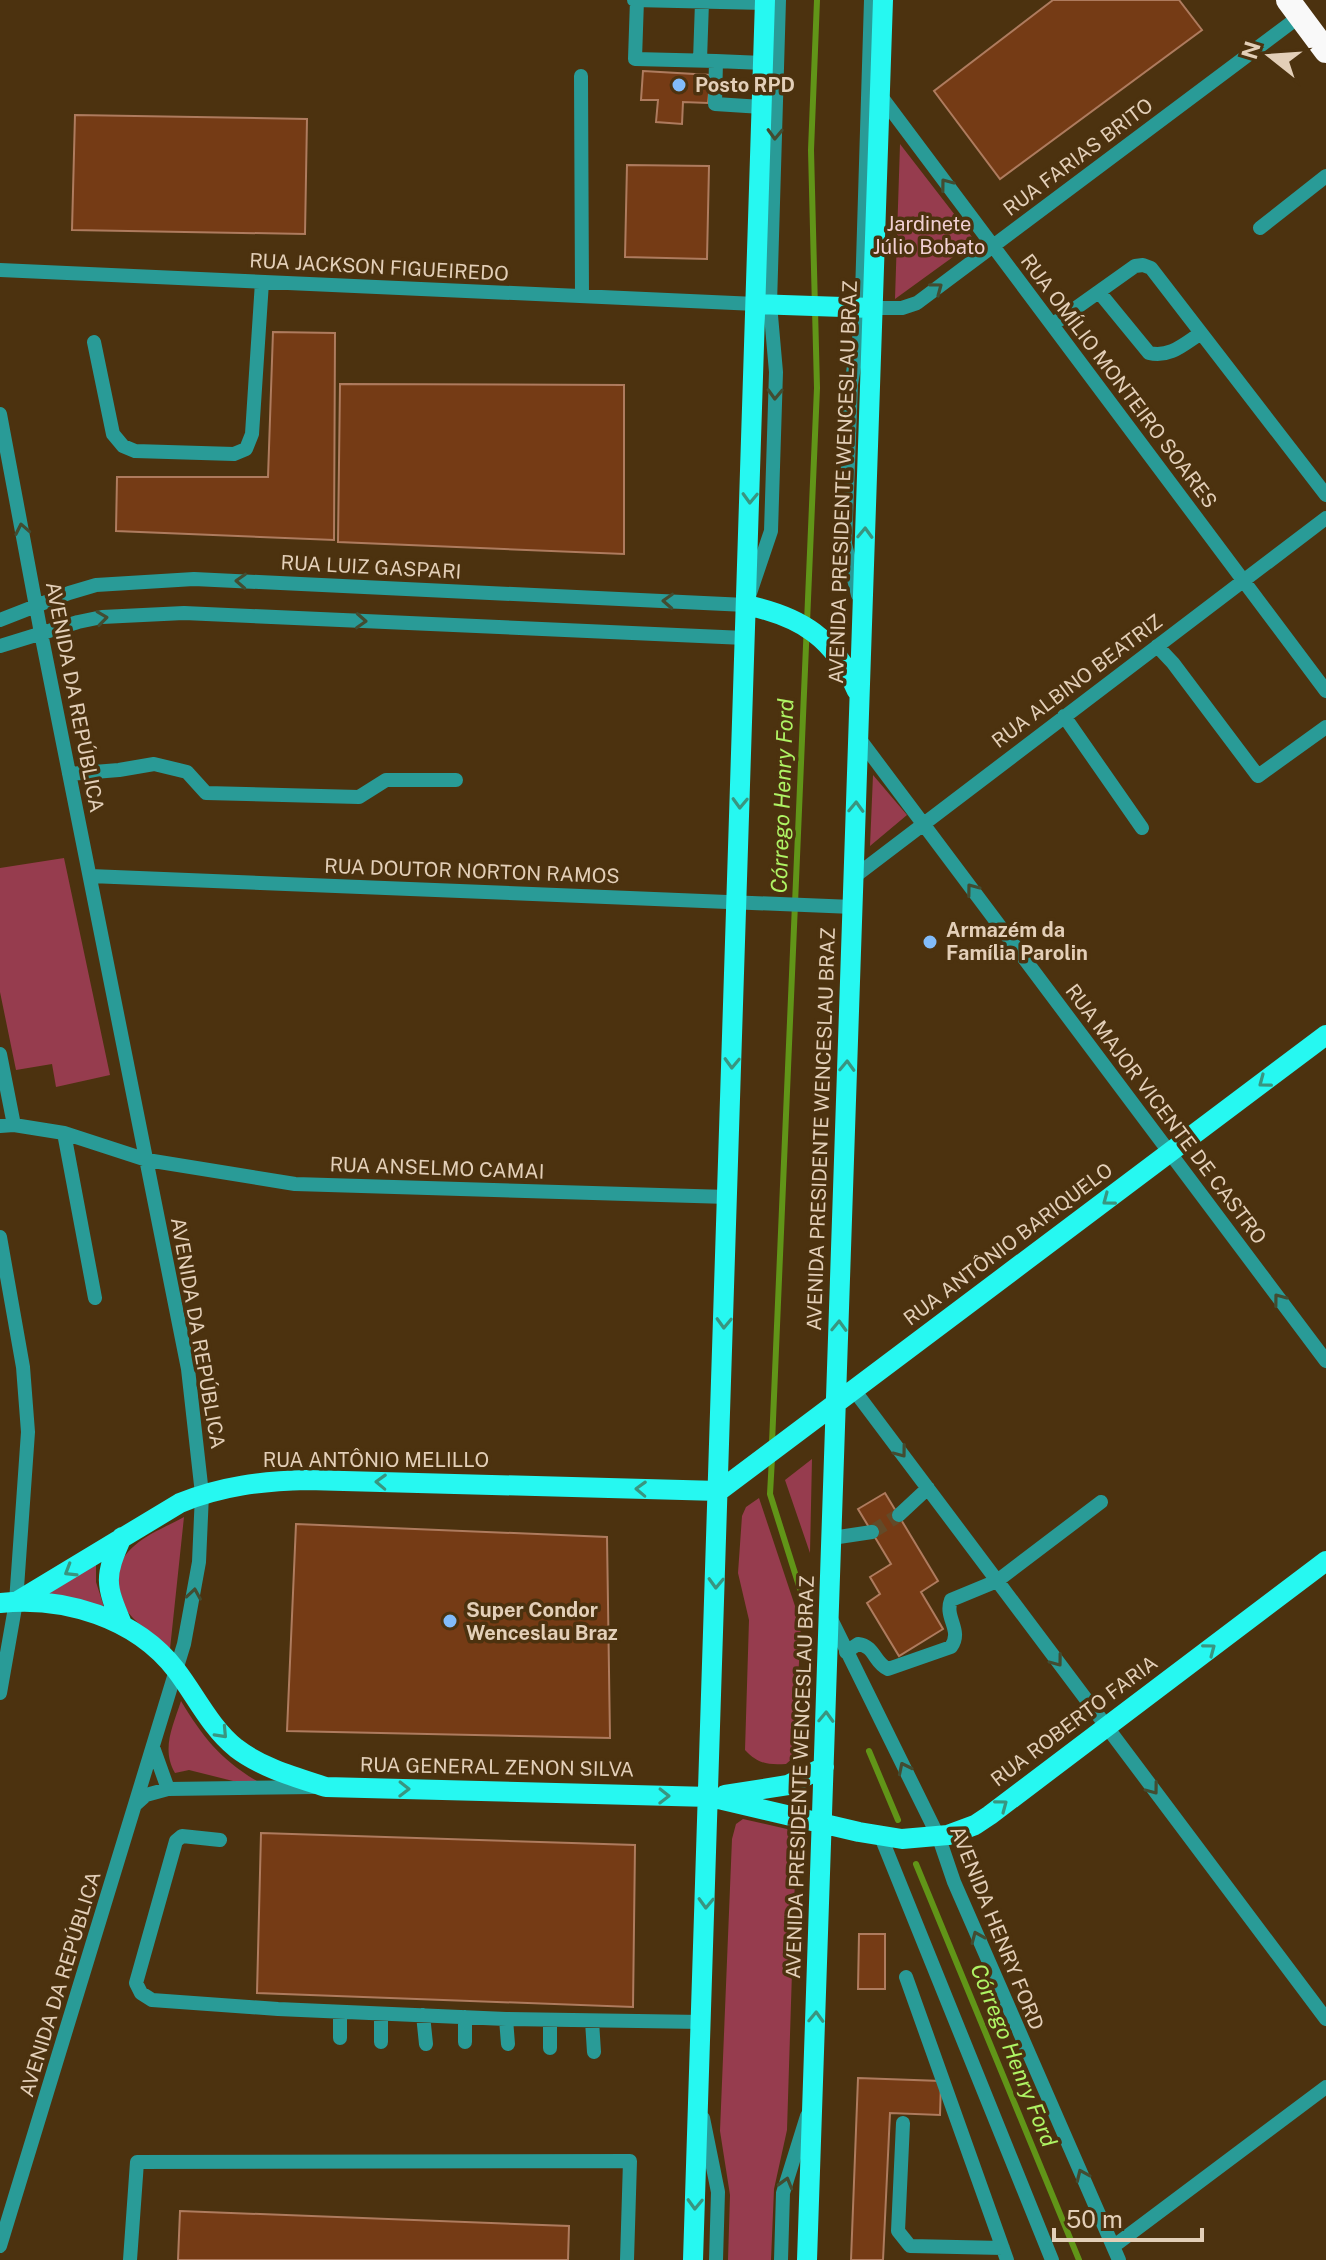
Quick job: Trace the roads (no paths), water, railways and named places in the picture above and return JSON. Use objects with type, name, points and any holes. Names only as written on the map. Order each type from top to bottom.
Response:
[{"type":"highway","points":[[1294,8],[1326,51]]},
{"type":"main road","name":"AVENIDA PRESIDENTE WENCESLAU BRAZ","points":[[807,2260],[863,611],[862,307],[880,95],[883,0]]},
{"type":"main road","points":[[693,2260],[728,1197],[747,903],[745,638],[753,607],[767,304],[762,107],[770,1]]},
{"type":"main road","points":[[767,304],[862,307]]},
{"type":"main road","points":[[753,607],[795,619],[825,640],[847,669],[860,697]]},
{"type":"main road","name":"RUA ANTÔNIO BARIQUELO","points":[[719,1491],[1326,1035]]},
{"type":"main road","name":"RUA ANTÔNIO MELILLO","points":[[8,1603],[159,1514],[202,1494],[271,1481],[719,1491]]},
{"type":"main road","points":[[122,1537],[111,1561],[107,1580],[110,1597],[122,1624]]},
{"type":"main road","name":"RUA ROBERTO FARIA","points":[[822,1823],[902,1839],[939,1838],[983,1820],[1326,1561]]},
{"type":"main road","points":[[8,1603],[80,1609],[122,1624],[152,1645],[177,1670],[210,1720],[237,1748],[285,1774],[326,1787]]},
{"type":"main road","points":[[710,1797],[788,1785],[824,1767]]},
{"type":"main road","name":"RUA GENERAL ZENON SILVA","points":[[326,1787],[710,1797],[822,1823]]},
{"type":"street","points":[[763,63],[635,59],[635,0],[770,1],[767,304]]},
{"type":"street","points":[[862,307],[871,0]]},
{"type":"street","points":[[700,60],[702,2]]},
{"type":"street","name":"RUA FARIAS BRITO","points":[[862,307],[909,307],[993,246],[1294,8]]},
{"type":"street","points":[[716,61],[715,104],[762,107]]},
{"type":"street","points":[[581,76],[582,296]]},
{"type":"street","name":"RUA OMÍLIO MONTEIRO SOARES","points":[[880,95],[1326,691]]},
{"type":"street","points":[[1260,228],[1326,176]]},
{"type":"street","points":[[1052,325],[1135,266],[1151,268],[1326,495]]},
{"type":"street","name":"RUA JACKSON FIGUEIREDO","points":[[0,270],[767,304]]},
{"type":"street","points":[[94,342],[113,434],[123,446],[135,451],[234,454],[246,449],[252,434],[262,282]]},
{"type":"street","points":[[1099,292],[1149,353],[1169,354],[1201,333]]},
{"type":"street","name":"AVENIDA DA REPÚBLICA","points":[[0,414],[188,1369],[202,1494],[195,1591],[177,1670],[6,2205],[0,2246]]},
{"type":"street","name":"RUA ALBINO BEATRIZ","points":[[854,877],[1326,518]]},
{"type":"street","name":"RUA LUIZ GASPARI","points":[[0,620],[96,585],[194,579],[753,607]]},
{"type":"street","points":[[0,646],[102,617],[184,613],[745,638]]},
{"type":"street","points":[[1157,646],[1258,776],[1326,727]]},
{"type":"street","points":[[1064,716],[1142,828]]},
{"type":"street","name":"RUA MAJOR VICENTE DE CASTRO","points":[[858,737],[1326,1361]]},
{"type":"street","points":[[69,774],[154,764],[187,772],[206,793],[359,797],[386,780],[456,780]]},
{"type":"street","name":"RUA DOUTOR NORTON RAMOS","points":[[90,876],[853,907]]},
{"type":"street","points":[[0,1054],[7,1126]]},
{"type":"street","name":"RUA ANSELMO CAMAI","points":[[7,1126],[64,1133],[147,1160],[295,1184],[728,1197]]},
{"type":"street","points":[[64,1133],[95,1298]]},
{"type":"street","points":[[0,1237],[27,1397],[28,1432],[0,1693]]},
{"type":"street","points":[[854,1390],[1326,2019]]},
{"type":"street","points":[[899,1515],[928,1488]]},
{"type":"street","points":[[846,1652],[858,1644],[865,1645],[881,1666],[888,1669],[951,1647],[956,1640],[956,1632],[948,1614],[951,1600],[997,1581],[1101,1502]]},
{"type":"street","points":[[832,1538],[872,1532]]},
{"type":"street","name":"AVENIDA HENRY FORD","points":[[829,1615],[939,1838],[954,1882],[1034,2070],[1116,2253]]},
{"type":"street","points":[[153,1747],[168,1789]]},
{"type":"street","name":"RUA GENERAL ZENON SILVA","points":[[135,1805],[146,1795],[168,1789],[326,1787]]},
{"type":"street","points":[[220,1840],[182,1836],[176,1841],[136,1983],[141,1993],[152,2000],[550,2021],[702,2022]]},
{"type":"street","points":[[881,1837],[1052,2260]]},
{"type":"street","points":[[903,2123],[898,2231],[910,2246],[1005,2254],[906,1977]]},
{"type":"street","points":[[340,2012],[340,2038]]},
{"type":"street","points":[[381,2014],[381,2042]]},
{"type":"street","points":[[423,2015],[426,2044]]},
{"type":"street","points":[[465,2017],[465,2042]]},
{"type":"street","points":[[506,2019],[508,2044]]},
{"type":"street","points":[[550,2021],[550,2048]]},
{"type":"street","points":[[592,2021],[594,2052]]},
{"type":"street","points":[[1116,2253],[1326,2087]]},
{"type":"street","points":[[781,2260],[783,2193],[813,2095]]},
{"type":"street","points":[[699,2098],[718,2192],[716,2260]]},
{"type":"street","points":[[130,2260],[137,2162],[630,2161],[627,2260]]},
{"type":"waterway","name":"Córrego Henry Ford","points":[[772,1443],[817,388],[811,150],[817,0]]},
{"type":"waterway","name":"Córrego Henry Ford","points":[[772,1458],[770,1494],[800,1589]]},
{"type":"waterway","name":"Córrego Henry Ford","points":[[869,1751],[898,1820]]},
{"type":"waterway","name":"Córrego Henry Ford","points":[[916,1864],[1079,2260]]},
{"type":"tunnel","points":[[872,1532],[899,1515]]},
{"type":"place","name":"Posto RPD","points":[[679,85]]},
{"type":"place","name":"Armazém da Família Parolin","points":[[930,942]]},
{"type":"place","name":"Super Condor Wenceslau Braz","points":[[450,1621]]},
{"type":"park label","name":"Jardinete Júlio Bobato","points":[[929,236]]}]
